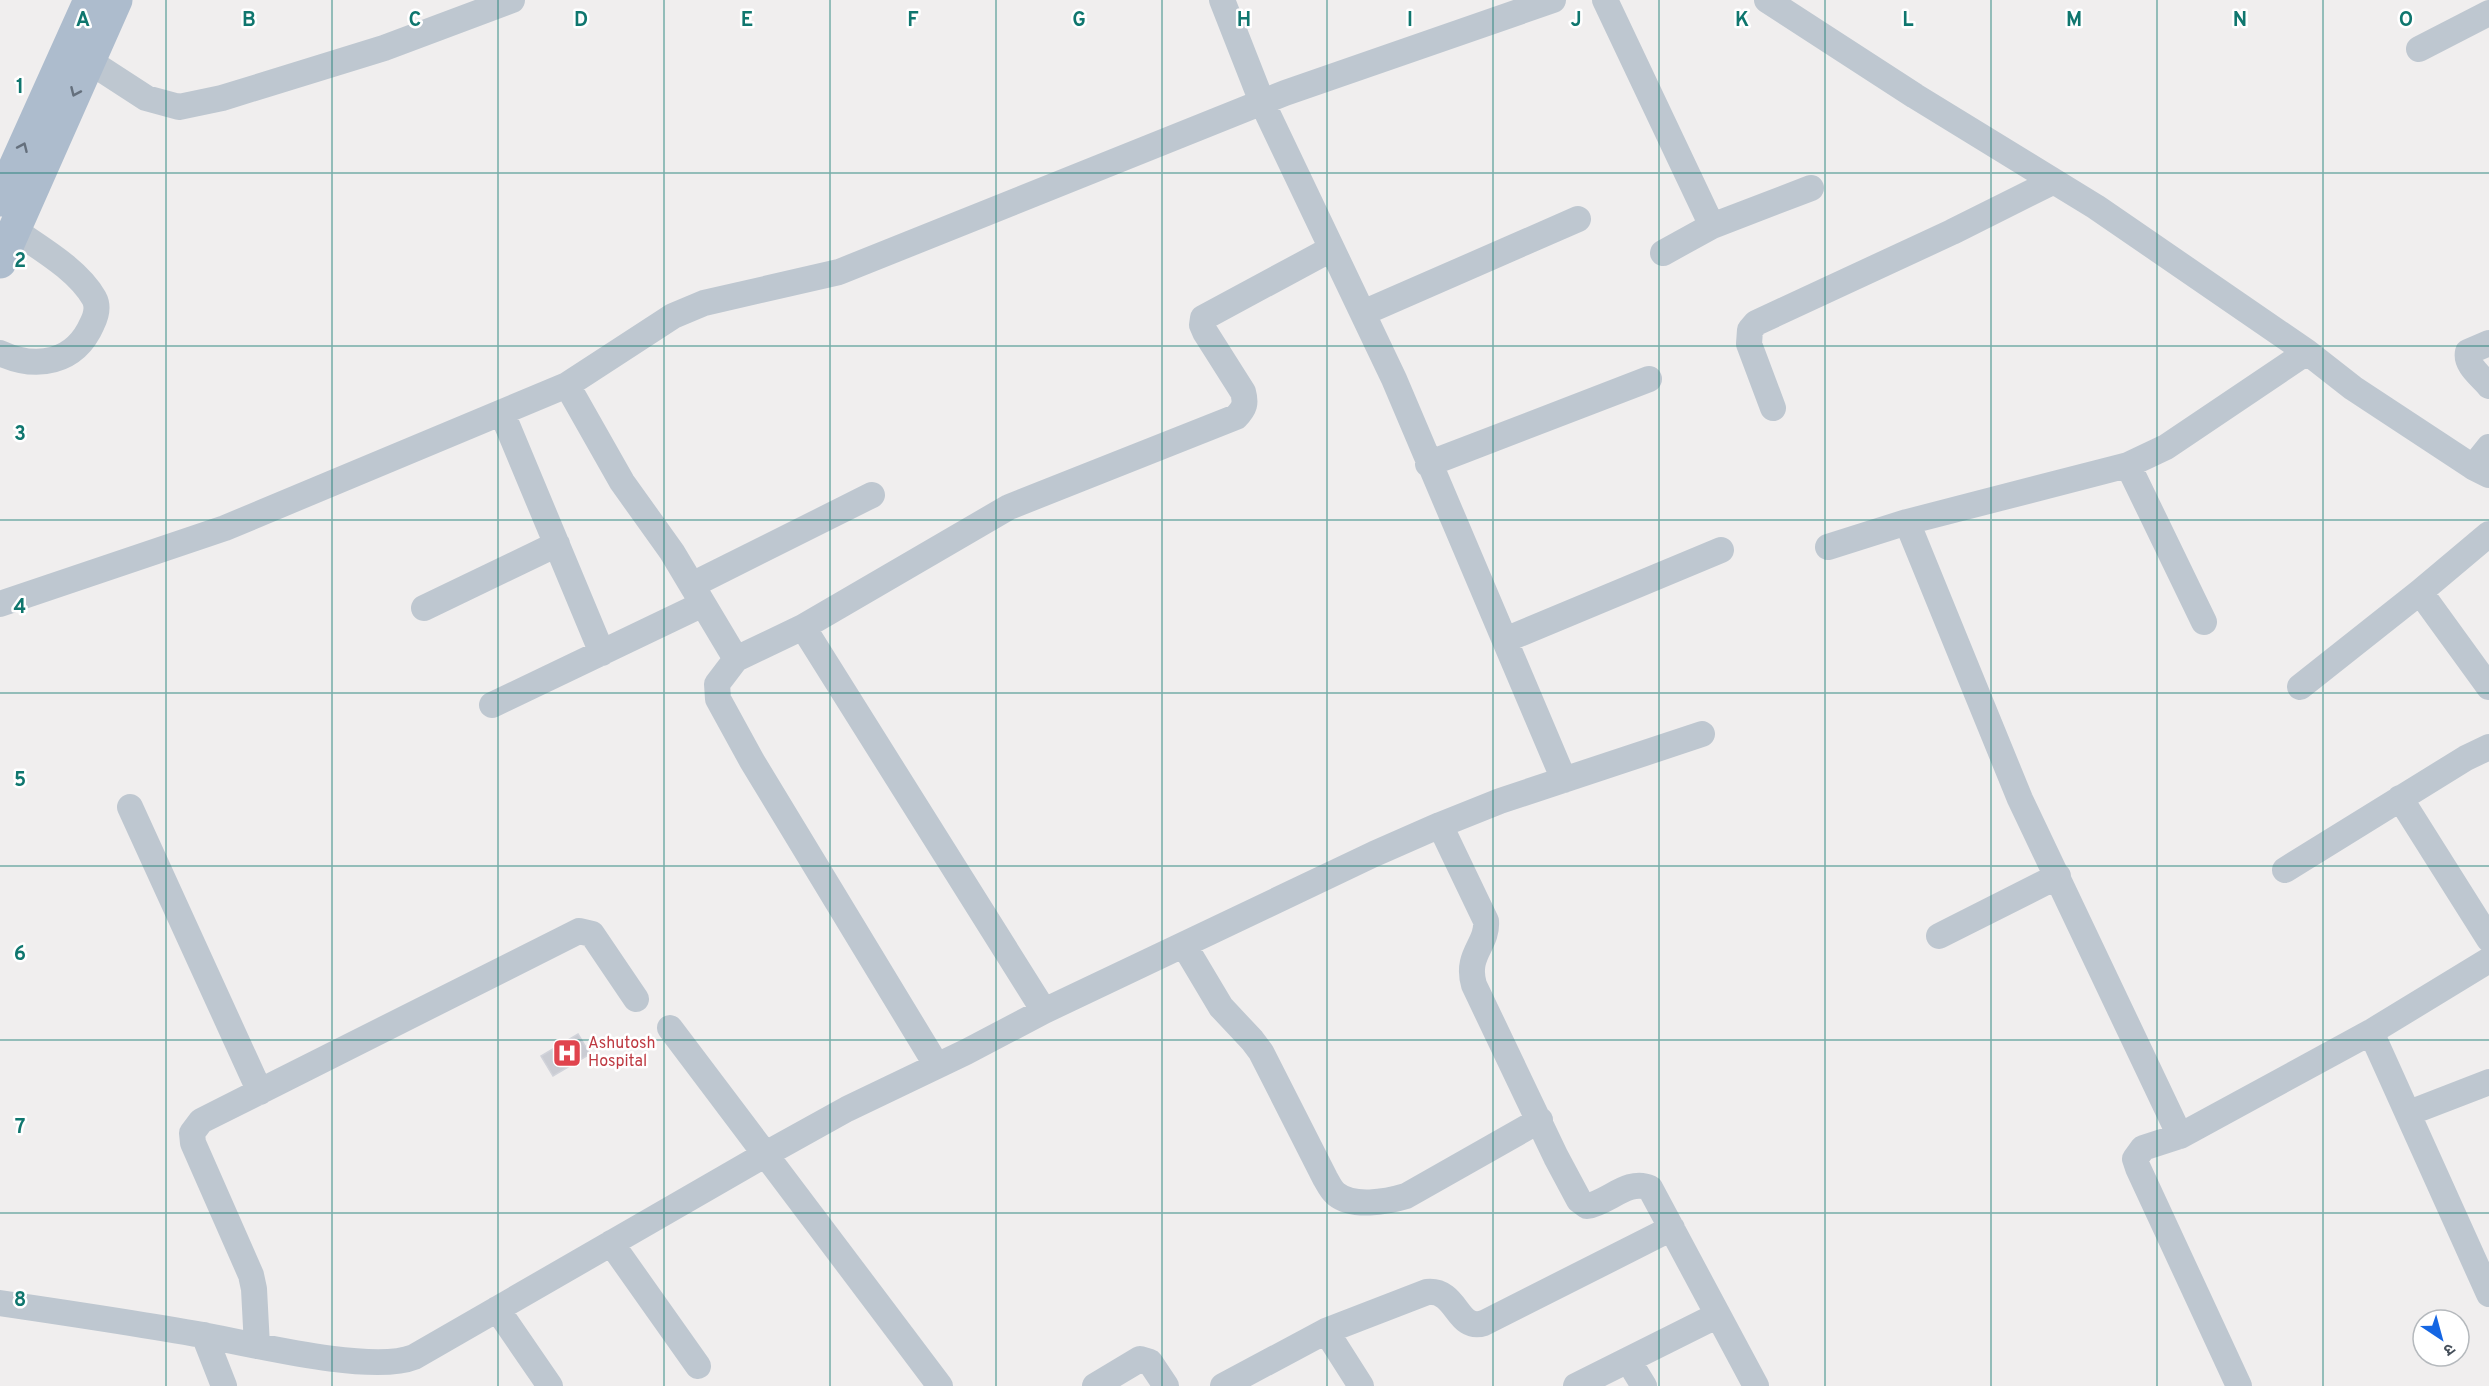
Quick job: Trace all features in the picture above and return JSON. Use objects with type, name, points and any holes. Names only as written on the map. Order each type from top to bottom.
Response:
[{"type":"main road","points":[[0,200],[90,0]]},
{"type":"main road","points":[[0,262],[116,0]]},
{"type":"street","points":[[89,61],[146,98],[179,107],[222,98],[384,48],[512,0]]},
{"type":"street","points":[[1222,0],[1262,102],[1394,378],[1428,464],[1564,780]]},
{"type":"street","points":[[0,604],[225,528],[567,385],[673,316],[704,303],[839,272],[1262,102],[1553,0]]},
{"type":"street","points":[[1605,0],[1712,226]]},
{"type":"street","points":[[1767,0],[2052,182],[2096,207],[2307,352],[2353,388],[2481,471],[2489,447]]},
{"type":"street","points":[[2419,49],[2489,13]]},
{"type":"street","points":[[1773,408],[1749,344],[1750,330],[1756,324],[1952,232],[2052,182]]},
{"type":"street","points":[[1663,253],[1712,226],[1811,188]]},
{"type":"street","points":[[1363,313],[1578,219]]},
{"type":"street","points":[[0,353],[29,361],[52,361],[61,358],[70,354],[86,338],[97,313],[95,300],[74,276],[14,230]]},
{"type":"street","points":[[937,1066],[752,761],[718,699],[717,684],[736,659],[803,627],[1009,507],[1236,417],[1244,409],[1246,401],[1243,392],[1204,332],[1203,318],[1331,249]]},
{"type":"street","points":[[2489,343],[2468,352],[2467,356],[2469,363],[2489,386]]},
{"type":"street","points":[[1828,547],[1907,522],[2128,465],[2166,447],[2307,352]]},
{"type":"street","points":[[1428,464],[1649,379]]},
{"type":"street","points":[[567,385],[622,482],[672,552],[736,659]]},
{"type":"street","points":[[502,412],[602,653]]},
{"type":"street","points":[[2128,465],[2204,621]]},
{"type":"street","points":[[492,705],[602,653],[872,495]]},
{"type":"street","points":[[1907,522],[2020,799],[2180,1136]]},
{"type":"street","points":[[2300,687],[2489,534]]},
{"type":"street","points":[[424,608],[557,544]]},
{"type":"street","points":[[1505,640],[1721,550]]},
{"type":"street","points":[[2420,592],[2489,687]]},
{"type":"street","points":[[803,627],[1044,1011]]},
{"type":"street","points":[[0,1303],[345,1359],[402,1362],[414,1358],[847,1109],[1044,1011],[1374,854],[1440,825],[1564,780],[1702,734]]},
{"type":"street","points":[[2285,870],[2466,758],[2489,747]]},
{"type":"street","points":[[2400,798],[2489,939]]},
{"type":"street","points":[[130,807],[260,1092]]},
{"type":"street","points":[[1440,825],[1486,921],[1486,928],[1472,960],[1470,972],[1474,985],[1579,1200],[1587,1206],[1594,1205],[1633,1186],[1643,1185],[1650,1188],[1756,1386]]},
{"type":"street","points":[[1940,936],[2058,876]]},
{"type":"street","points":[[257,1346],[254,1289],[251,1275],[193,1143],[192,1133],[201,1121],[579,932],[591,934],[636,999]]},
{"type":"street","points":[[1184,945],[1221,1007],[1261,1052],[1334,1193],[1348,1200],[1388,1202],[1406,1196],[1540,1120]]},
{"type":"street","points":[[2239,1386],[2135,1159],[2143,1148],[2180,1136],[2371,1032],[2489,960]]},
{"type":"street","points":[[670,1028],[940,1386]]},
{"type":"street","points":[[2371,1032],[2483,1267],[2489,1294]]},
{"type":"street","points":[[2409,1113],[2489,1082]]},
{"type":"street","points":[[1223,1386],[1326,1331],[1427,1292],[1437,1291],[1449,1298],[1468,1323],[1475,1326],[1484,1323],[1672,1228]]},
{"type":"street","points":[[611,1243],[698,1366]]},
{"type":"street","points":[[496,1309],[550,1386]]},
{"type":"street","points":[[1576,1386],[1718,1315]]},
{"type":"street","points":[[1326,1331],[1361,1386]]},
{"type":"street","points":[[204,1335],[224,1386]]},
{"type":"street","points":[[1095,1386],[1140,1359],[1150,1362],[1166,1386]]},
{"type":"street","points":[[1628,1360],[1644,1386]]},
{"type":"building","points":[[578,1034],[590,1054],[553,1076],[541,1056]]},
{"type":"place","name":"Ashutosh Hospital","points":[[567,1053]]}]
